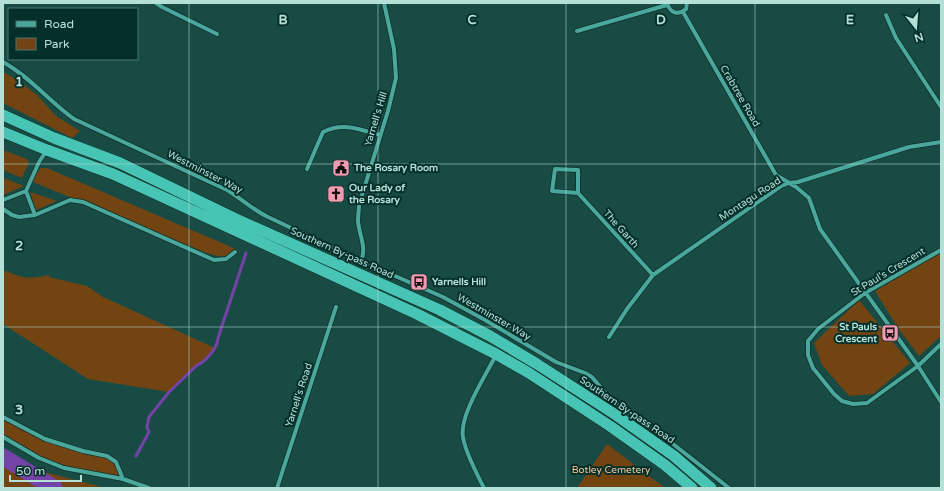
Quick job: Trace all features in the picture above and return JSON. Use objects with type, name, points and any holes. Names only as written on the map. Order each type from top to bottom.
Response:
[{"type":"highway","name":"Southern By-pass Road","points":[[3,115],[54,138],[120,163],[236,219],[440,310],[490,336],[537,364],[616,415],[674,456],[711,488]]},
{"type":"highway","points":[[3,132],[113,174],[417,314],[496,354],[529,373],[610,426],[665,465],[692,488]]},
{"type":"street","points":[[156,3],[217,34]]},
{"type":"street","name":"Yarnell's Hill","points":[[361,261],[364,255],[364,247],[358,220],[359,205],[388,111],[396,78],[394,49],[384,3]]},
{"type":"street","points":[[577,31],[667,4],[670,10],[674,13],[683,12],[686,9],[687,3]]},
{"type":"street","name":"Crabtree Road","points":[[683,12],[772,169],[776,175],[796,187],[809,198],[820,229],[918,366],[941,402]]},
{"type":"street","points":[[886,15],[896,38],[941,107]]},
{"type":"street","name":"Westminster Way","points":[[3,62],[18,71],[58,108],[74,119],[228,190],[255,210],[361,261],[443,297],[556,362],[592,377],[613,401],[668,440],[729,488]]},
{"type":"street","points":[[307,169],[323,132],[333,127],[350,127],[380,135]]},
{"type":"street","name":"Montagu Road","points":[[609,337],[627,309],[653,275],[781,186],[909,147],[941,142]]},
{"type":"street","points":[[3,200],[26,191],[39,162],[47,150]]},
{"type":"street","points":[[555,169],[578,170],[578,193],[552,191],[555,169]]},
{"type":"street","points":[[26,191],[35,214]]},
{"type":"street","name":"The Garth","points":[[578,193],[653,275]]},
{"type":"street","points":[[3,209],[12,215],[19,217],[35,214],[70,200],[83,202],[214,260],[226,259],[235,252]]},
{"type":"street","name":"St Paul's Crescent","points":[[941,250],[865,293],[818,329],[808,341],[808,356],[813,368],[834,394],[842,401],[853,404],[867,403],[918,366],[941,344]]},
{"type":"street","name":"Yarnell's Road","points":[[277,488],[336,307]]},
{"type":"street","points":[[484,488],[472,463],[462,436],[466,413],[496,354]]},
{"type":"street","points":[[3,417],[45,439],[83,451],[107,456],[116,462],[123,479]]},
{"type":"street","points":[[3,437],[39,458],[64,468],[123,479],[149,488]]},
{"type":"green space","points":[[3,72],[19,81],[37,95],[56,116],[80,131],[72,138],[3,103]]},
{"type":"green space","points":[[3,150],[27,159],[29,162],[22,178],[3,170]]},
{"type":"green space","points":[[41,168],[47,168],[236,249],[224,257],[209,254],[33,182],[36,174]]},
{"type":"green space","points":[[3,178],[24,186],[3,195]]},
{"type":"green space","points":[[30,192],[57,201],[36,210]]},
{"type":"green space","points":[[941,252],[941,336],[919,356],[898,328],[875,291]]},
{"type":"green space","points":[[3,270],[30,278],[49,275],[49,277],[87,286],[103,297],[215,348],[169,392],[88,379],[3,324]]},
{"type":"green space","points":[[859,300],[910,363],[873,394],[849,396],[822,365],[814,343]]},
{"type":"green space","points":[[3,417],[45,439],[107,456],[116,462],[123,479],[64,468],[39,458],[3,437]]},
{"type":"green space","name":"Botley Cemetery","points":[[607,444],[665,488],[577,488]]},
{"type":"green space","points":[[3,458],[54,488],[3,488]]},
{"type":"green space","points":[[37,470],[102,487],[104,488],[62,488]]},
{"type":"waterway","points":[[136,456],[149,432],[147,427],[149,417],[169,392],[196,366],[207,358],[216,346],[246,253]]},
{"type":"waterway","points":[[3,457],[54,488]]},
{"type":"place","name":"The Rosary Room","points":[[341,168]]},
{"type":"place","name":"Our Lady of the Rosary","points":[[336,194]]},
{"type":"place","name":"Yarnells Hill","points":[[419,282]]},
{"type":"place","name":"St Pauls Crescent","points":[[890,333]]}]
